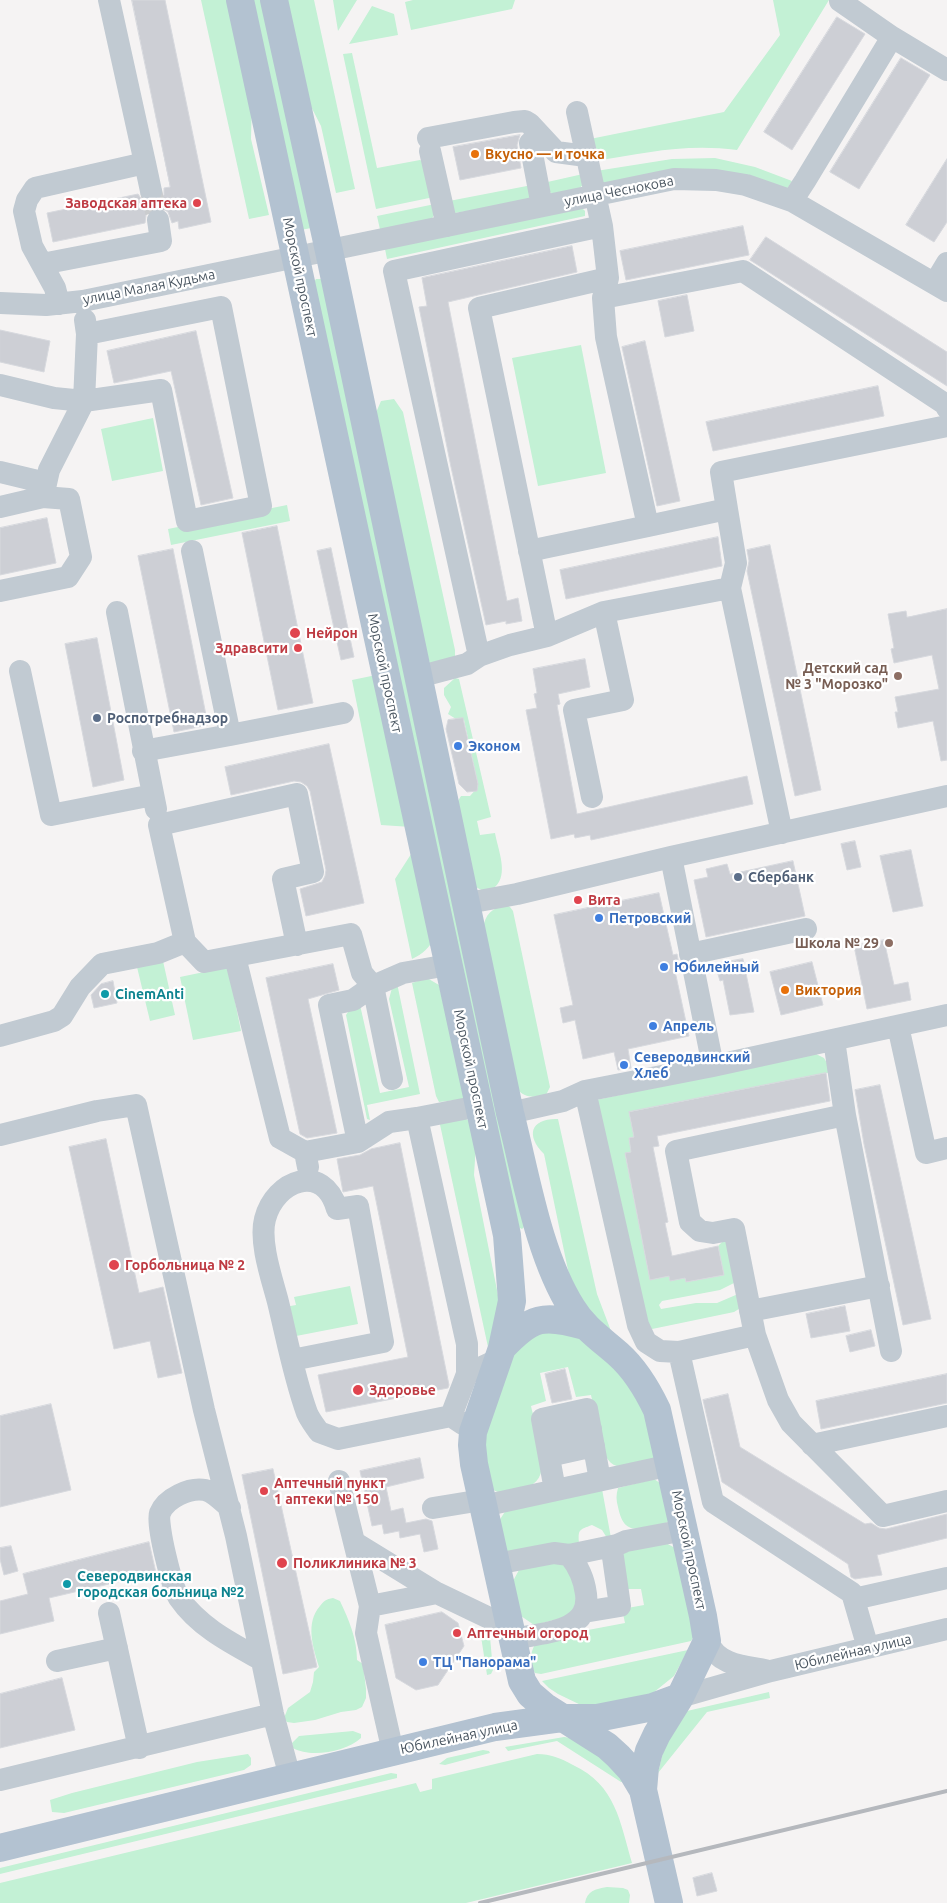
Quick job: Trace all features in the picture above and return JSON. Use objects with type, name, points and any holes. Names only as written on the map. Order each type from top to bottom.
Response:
[{"type":"main road","name":"Морской проспект","points":[[240,0],[507,1235],[512,1301],[499,1354],[473,1432],[472,1445],[482,1503],[511,1634],[522,1681],[530,1694],[562,1718],[607,1746],[631,1770],[643,1790]]},
{"type":"main road","name":"Морской проспект","points":[[274,0],[468,903],[510,1113],[538,1228],[561,1284],[584,1326],[623,1359],[649,1392],[657,1410],[685,1530],[707,1641],[680,1697],[649,1750],[643,1790],[669,1903]]},
{"type":"main road","points":[[507,1235],[519,1239],[532,1236],[538,1228]]},
{"type":"main road","name":"Морской проспект","points":[[499,1354],[519,1329],[528,1324],[546,1319],[566,1321],[584,1326]]},
{"type":"main road","points":[[494,1726],[506,1710],[522,1681]]},
{"type":"main road","name":"Юбилейная улица","points":[[0,1848],[494,1726],[562,1718],[597,1718],[653,1707],[680,1697]]},
{"type":"street","points":[[110,0],[151,191]]},
{"type":"street","points":[[840,1],[947,70]]},
{"type":"street","points":[[792,201],[892,36]]},
{"type":"street","points":[[577,112],[602,226],[606,337],[648,526]]},
{"type":"street","points":[[447,226],[429,144],[514,122],[525,122],[530,124],[556,152],[586,156]]},
{"type":"street","points":[[530,144],[542,206]]},
{"type":"street","points":[[59,304],[55,288],[32,246],[24,211],[27,200],[35,188],[145,163]]},
{"type":"street","name":"улица Чеснокова","points":[[329,251],[674,179],[716,180],[746,184],[792,201],[941,287]]},
{"type":"street","points":[[42,264],[161,241],[158,220]]},
{"type":"street","points":[[480,656],[394,271],[602,226]]},
{"type":"street","name":"улица Малая Кудьма","points":[[0,303],[59,304],[82,301],[329,251]]},
{"type":"street","points":[[941,287],[947,263]]},
{"type":"street","points":[[547,636],[479,308],[605,288],[743,271],[945,404],[947,408]]},
{"type":"street","points":[[45,490],[50,470],[84,401],[87,334],[82,301]]},
{"type":"street","points":[[0,385],[54,398],[84,401],[161,390],[187,521],[261,506],[221,307],[87,334]]},
{"type":"street","points":[[782,833],[730,588],[736,562],[721,472],[947,426]]},
{"type":"street","points":[[0,472],[69,499],[81,557],[68,577],[0,591]]},
{"type":"street","points":[[0,507],[45,490]]},
{"type":"street","points":[[529,551],[728,509]]},
{"type":"street","points":[[192,550],[230,735]]},
{"type":"street","points":[[418,677],[467,664],[480,656],[510,645],[547,636],[604,612],[730,588]]},
{"type":"street","points":[[118,612],[143,751],[185,942],[204,962],[351,934],[362,973],[372,986],[392,1078]]},
{"type":"street","points":[[592,797],[574,710],[623,700],[604,612]]},
{"type":"street","points":[[20,671],[51,815],[153,794]]},
{"type":"street","points":[[143,751],[343,713]]},
{"type":"street","points":[[159,825],[297,794],[313,872],[283,879],[298,945]]},
{"type":"street","points":[[468,903],[516,894],[671,857],[947,796]]},
{"type":"street","points":[[671,857],[713,1066]]},
{"type":"street","points":[[690,954],[806,929]]},
{"type":"street","points":[[0,1036],[54,1021],[62,1016],[80,987],[102,964],[158,953],[185,942]]},
{"type":"street","points":[[235,956],[280,1138],[305,1152],[358,1142],[389,1122],[479,1106]]},
{"type":"street","points":[[358,1142],[329,1005],[353,1000],[372,986],[403,973],[448,965]]},
{"type":"street","points":[[510,1113],[563,1101],[585,1091],[713,1066],[947,1015]]},
{"type":"street","points":[[898,1026],[926,1153],[947,1148]]},
{"type":"street","points":[[834,1040],[845,1115],[891,1351]]},
{"type":"street","points":[[585,1091],[638,1325],[646,1342],[660,1351],[679,1352],[755,1335]]},
{"type":"street","points":[[0,1135],[97,1110],[136,1106],[204,1410],[230,1508],[260,1659],[290,1777]]},
{"type":"street","points":[[845,1115],[676,1151],[690,1222],[700,1231],[713,1232],[734,1229],[755,1335],[778,1400],[791,1423],[882,1516],[947,1501]]},
{"type":"street","points":[[417,1118],[467,1344],[467,1374],[451,1416]]},
{"type":"street","points":[[305,1152],[310,1180]]},
{"type":"street","points":[[292,1360],[383,1342],[358,1206],[337,1209],[334,1197],[324,1186],[310,1180],[288,1185],[277,1195],[265,1220],[264,1245],[292,1360],[308,1414],[319,1432],[338,1439],[451,1416],[473,1432]]},
{"type":"street","points":[[750,1311],[879,1286]]},
{"type":"street","points":[[679,1352],[713,1502],[852,1594],[868,1648]]},
{"type":"street","points":[[467,1374],[499,1354]]},
{"type":"street","points":[[555,1490],[542,1419],[551,1417],[587,1410],[600,1480]]},
{"type":"street","points":[[812,1445],[947,1416]]},
{"type":"street","points":[[547,1448],[592,1438]]},
{"type":"street","points":[[433,1508],[482,1503],[555,1490],[670,1465]]},
{"type":"street","points":[[339,1481],[370,1606],[366,1633],[393,1752]]},
{"type":"street","points":[[230,1508],[206,1490],[188,1491],[173,1498],[160,1513],[159,1527],[178,1596],[196,1618],[222,1638],[260,1659]]},
{"type":"street","points":[[496,1564],[554,1553],[569,1555],[617,1545],[626,1541],[685,1530]]},
{"type":"street","points":[[354,1542],[511,1634],[566,1628],[578,1621],[585,1597],[580,1570],[569,1555]]},
{"type":"street","points":[[585,1597],[620,1606],[612,1550],[617,1545]]},
{"type":"street","points":[[854,1599],[947,1578]]},
{"type":"street","points":[[585,1597],[617,1584]]},
{"type":"street","points":[[370,1606],[437,1592]]},
{"type":"street","points":[[109,1613],[139,1748]]},
{"type":"street","name":"Юбилейная улица","points":[[680,1697],[771,1671],[947,1629]]},
{"type":"street","points":[[707,1641],[712,1651],[735,1665],[771,1671]]},
{"type":"street","points":[[57,1661],[117,1648]]},
{"type":"street","points":[[0,1780],[139,1748],[273,1714]]},
{"type":"green space","points":[[201,0],[231,0],[252,98],[251,139],[269,215],[249,219]]},
{"type":"green space","points":[[250,0],[261,0],[311,228],[301,230]]},
{"type":"green space","points":[[284,0],[314,0],[355,189],[336,193],[321,126],[302,89]]},
{"type":"green space","points":[[333,0],[357,0],[338,31]]},
{"type":"green space","points":[[413,0],[515,0],[512,9],[411,30],[405,2]]},
{"type":"green space","points":[[773,0],[829,0],[737,150],[683,148],[595,161],[590,139],[724,112],[780,35]]},
{"type":"green space","points":[[372,6],[394,14],[398,35],[349,44]]},
{"type":"green space","points":[[352,53],[377,168],[420,160],[424,162],[434,197],[376,209],[343,54]]},
{"type":"green space","points":[[715,158],[755,167],[792,181],[785,192],[599,185],[596,171],[672,159]]},
{"type":"green space","points":[[583,174],[583,185],[577,190],[553,194],[545,189],[543,183]]},
{"type":"green space","points":[[532,185],[529,201],[455,213],[449,201]]},
{"type":"green space","points":[[435,204],[434,215],[430,222],[381,234],[377,216]]},
{"type":"green space","points":[[581,207],[585,211],[585,216],[387,259],[385,249]]},
{"type":"green space","points":[[316,279],[323,279],[525,1226],[522,1229],[518,1227],[314,282]]},
{"type":"green space","points":[[581,345],[606,473],[538,486],[512,358]]},
{"type":"green space","points":[[394,399],[403,412],[455,650],[455,660],[430,664],[428,657],[375,415],[381,401]]},
{"type":"green space","points":[[153,418],[163,471],[112,481],[101,429]]},
{"type":"green space","points":[[287,505],[290,521],[171,545],[168,529]]},
{"type":"green space","points":[[381,674],[411,827],[381,825],[352,680]]},
{"type":"green space","points":[[455,678],[459,679],[491,817],[477,821],[480,835],[495,833],[501,862],[502,869],[499,882],[493,889],[488,891],[476,887],[458,801],[461,796],[470,796],[478,784],[464,720],[456,719],[448,714],[451,707],[444,695],[444,688]]},
{"type":"green space","points":[[415,848],[435,937],[425,950],[412,959],[395,879]]},
{"type":"green space","points":[[506,905],[513,911],[550,1087],[546,1095],[527,1096],[517,1089],[483,929],[485,919],[490,912]]},
{"type":"green space","points":[[163,961],[175,1015],[150,1021],[137,967]]},
{"type":"green space","points":[[228,967],[241,1031],[193,1040],[180,977]]},
{"type":"green space","points":[[427,978],[439,985],[465,1099],[439,1102],[436,1096],[412,983]]},
{"type":"green space","points":[[397,983],[420,1094],[367,1105],[370,1120],[367,1119],[346,1015],[350,1009],[360,1005],[380,1093],[409,1087],[389,999],[392,988]]},
{"type":"green space","points":[[816,1054],[824,1058],[832,1072],[629,1112],[634,1137],[629,1138],[631,1152],[625,1154],[650,1280],[669,1276],[685,1278],[686,1282],[724,1275],[718,1246],[727,1237],[736,1282],[720,1290],[662,1301],[659,1305],[661,1309],[696,1303],[717,1303],[738,1294],[742,1307],[734,1312],[652,1329],[640,1324],[596,1100]]},
{"type":"green space","points":[[461,1117],[468,1120],[474,1127],[476,1144],[474,1175],[501,1310],[488,1347],[439,1120]]},
{"type":"green space","points":[[549,1119],[558,1119],[597,1294],[611,1331],[592,1316],[573,1287],[544,1154],[534,1140],[534,1129],[537,1125]]},
{"type":"green space","points":[[350,1286],[358,1324],[291,1337],[285,1307],[296,1305],[294,1297]]},
{"type":"green space","points":[[555,1329],[574,1331],[636,1383],[656,1460],[621,1466],[611,1462],[601,1446],[591,1395],[576,1397],[568,1367],[540,1373],[546,1401],[531,1406],[541,1448],[542,1469],[539,1478],[528,1487],[508,1492],[499,1492],[492,1489],[483,1450],[487,1416],[508,1359],[534,1334]]},
{"type":"green space","points":[[654,1479],[660,1483],[670,1520],[664,1524],[652,1527],[639,1529],[629,1527],[620,1515],[617,1500],[618,1488]]},
{"type":"green space","points":[[602,1489],[611,1538],[607,1538],[602,1530],[592,1525],[580,1531],[579,1543],[506,1552],[499,1521],[506,1510]]},
{"type":"green space","points":[[664,1542],[677,1549],[697,1631],[691,1641],[541,1674],[535,1673],[531,1659],[535,1644],[551,1637],[625,1623],[622,1609],[644,1605],[641,1589],[628,1589],[622,1550]]},
{"type":"green space","points":[[551,1559],[569,1568],[579,1597],[570,1616],[534,1625],[521,1616],[513,1581],[519,1570]]},
{"type":"green space","points":[[333,1598],[340,1601],[352,1630],[357,1660],[363,1664],[366,1698],[362,1707],[356,1710],[341,1712],[315,1720],[287,1722],[284,1718],[288,1708],[310,1692],[314,1672],[319,1667],[312,1635],[315,1613],[323,1603]]},
{"type":"green space","points":[[480,1630],[490,1637],[493,1670],[491,1674],[487,1675]]},
{"type":"green space","points":[[688,1650],[674,1676],[648,1697],[585,1707],[558,1694],[542,1681]]},
{"type":"green space","points":[[769,1692],[770,1698],[707,1712],[658,1773],[666,1739],[687,1711]]},
{"type":"green space","points":[[353,1731],[361,1734],[361,1738],[337,1750],[309,1753],[293,1748],[292,1743],[299,1736]]},
{"type":"green space","points":[[564,1737],[579,1739],[631,1780],[621,1782],[557,1741],[508,1751],[505,1747]]},
{"type":"green space","points":[[483,1750],[490,1753],[445,1765],[439,1764],[447,1758]]},
{"type":"green space","points":[[248,1754],[251,1758],[251,1765],[244,1770],[64,1813],[52,1812],[50,1800],[72,1793],[197,1762]]},
{"type":"green space","points":[[537,1754],[564,1760],[587,1773],[599,1783],[614,1806],[632,1863],[466,1903],[0,1903],[0,1883],[416,1783],[420,1792],[432,1789],[432,1779]]},
{"type":"green space","points":[[391,1773],[397,1774],[397,1778],[0,1874],[0,1868]]},
{"type":"green space","points":[[607,1887],[628,1890],[630,1895],[629,1903],[585,1903],[592,1891]]},
{"type":"building","points":[[132,0],[165,0],[211,222],[179,229],[178,221],[172,223],[168,212],[157,207],[150,209],[146,215],[145,223],[53,242],[47,213],[138,194],[147,204],[153,204],[164,195],[164,188],[170,187]]},
{"type":"building","points":[[837,17],[865,34],[792,150],[764,132]]},
{"type":"building","points":[[901,58],[930,75],[859,189],[830,172]]},
{"type":"building","points":[[520,135],[517,145],[521,168],[460,180],[453,147]]},
{"type":"building","points":[[947,159],[947,222],[934,242],[906,225]]},
{"type":"building","points":[[743,226],[749,255],[626,280],[620,251]]},
{"type":"building","points":[[766,237],[947,352],[947,386],[750,260]]},
{"type":"building","points":[[572,246],[577,272],[448,302],[507,601],[518,598],[522,621],[506,624],[506,621],[486,625],[451,467],[419,307],[427,306],[422,278]]},
{"type":"building","points":[[687,295],[694,331],[665,337],[658,301]]},
{"type":"building","points":[[0,330],[50,341],[44,372],[0,362]]},
{"type":"building","points":[[196,331],[233,498],[201,505],[171,371],[114,383],[107,351]]},
{"type":"building","points":[[645,341],[680,501],[657,506],[622,347]]},
{"type":"building","points":[[878,386],[884,416],[713,451],[706,422]]},
{"type":"building","points":[[47,518],[56,563],[0,575],[0,528]]},
{"type":"building","points":[[277,526],[313,703],[278,710],[242,533]]},
{"type":"building","points":[[718,537],[722,566],[566,599],[560,570]]},
{"type":"building","points":[[770,545],[821,790],[795,796],[747,571],[749,561],[747,550]]},
{"type":"building","points":[[331,548],[354,657],[341,660],[317,551]]},
{"type":"building","points":[[173,549],[208,725],[174,732],[138,556]]},
{"type":"building","points":[[947,609],[947,760],[941,761],[933,721],[898,728],[895,712],[898,712],[895,697],[939,689],[932,655],[894,663],[891,649],[894,648],[888,614],[906,611],[907,617]]},
{"type":"building","points":[[97,638],[124,780],[93,787],[65,644]]},
{"type":"building","points":[[585,659],[590,687],[558,694],[560,704],[557,705],[577,814],[747,776],[753,804],[591,840],[590,835],[575,838],[574,834],[551,839],[526,710],[537,708],[534,694],[537,693],[533,669]]},
{"type":"building","points":[[463,718],[478,784],[477,791],[467,792],[459,784],[446,729],[448,720]]},
{"type":"building","points":[[329,744],[364,903],[306,916],[300,889],[322,882],[326,870],[310,791],[301,782],[294,781],[231,795],[225,767]]},
{"type":"building","points":[[855,841],[861,867],[847,870],[841,844]]},
{"type":"building","points":[[911,850],[923,906],[893,912],[880,856]]},
{"type":"building","points":[[793,861],[805,916],[706,937],[694,880],[708,877],[706,869],[727,864],[730,874]]},
{"type":"building","points":[[659,893],[673,955],[677,954],[680,970],[675,971],[689,1036],[628,1049],[631,1068],[618,1070],[614,1052],[583,1059],[575,1020],[563,1023],[560,1008],[573,1005],[554,915]]},
{"type":"building","points":[[884,940],[894,985],[908,982],[911,1000],[867,1009],[854,946]]},
{"type":"building","points":[[743,959],[754,1012],[730,1015],[723,980],[720,981],[715,964]]},
{"type":"building","points":[[812,962],[823,1005],[781,1015],[770,972]]},
{"type":"building","points":[[333,964],[339,990],[308,999],[337,1133],[307,1138],[300,1134],[266,978]]},
{"type":"building","points":[[113,981],[117,1003],[94,1008],[91,995],[101,984]]},
{"type":"building","points":[[826,1073],[830,1101],[657,1136],[659,1146],[653,1147],[668,1222],[665,1223],[672,1256],[718,1246],[724,1275],[686,1282],[685,1278],[670,1281],[669,1276],[650,1280],[625,1153],[631,1152],[629,1138],[634,1137],[629,1112]]},
{"type":"building","points":[[880,1085],[931,1319],[903,1325],[864,1144],[855,1090]]},
{"type":"building","points":[[106,1139],[139,1293],[163,1287],[182,1373],[158,1378],[150,1341],[114,1349],[69,1147]]},
{"type":"building","points":[[400,1143],[449,1385],[448,1388],[326,1412],[318,1375],[408,1357],[373,1186],[343,1192],[337,1159],[360,1155],[371,1149]]},
{"type":"building","points":[[845,1306],[850,1331],[811,1338],[806,1314]]},
{"type":"building","points":[[871,1330],[875,1346],[850,1352],[846,1336]]},
{"type":"building","points":[[565,1369],[572,1399],[552,1403],[545,1374]]},
{"type":"building","points":[[947,1374],[947,1403],[821,1429],[816,1401]]},
{"type":"building","points":[[728,1394],[740,1447],[865,1524],[871,1523],[879,1528],[886,1529],[947,1514],[947,1538],[877,1555],[882,1575],[855,1579],[851,1577],[848,1564],[722,1482],[703,1400]]},
{"type":"building","points":[[51,1404],[71,1490],[0,1507],[0,1416]]},
{"type":"building","points":[[420,1458],[424,1478],[386,1487],[391,1511],[403,1508],[406,1523],[426,1519],[432,1521],[438,1549],[424,1552],[420,1534],[400,1538],[399,1531],[384,1534],[382,1524],[372,1526],[360,1471]]},
{"type":"building","points":[[273,1469],[317,1667],[283,1674],[242,1475]]},
{"type":"building","name":"Северодвинская городская больница №2","points":[[149,1542],[156,1573],[49,1598],[54,1621],[0,1634],[0,1601],[28,1594],[23,1574]]},
{"type":"building","points":[[11,1546],[18,1571],[4,1575],[0,1559],[0,1548]]},
{"type":"building","name":"ТЦ \"Панорама\"","points":[[442,1612],[458,1623],[464,1646],[438,1685],[416,1690],[396,1678],[385,1625]]},
{"type":"building","points":[[62,1678],[75,1730],[0,1748],[0,1694]]},
{"type":"building","points":[[712,1873],[717,1891],[697,1896],[693,1878]]},
{"type":"tunnel","points":[[151,191],[158,220]]},
{"type":"railway","points":[[480,1903],[947,1791]]},
{"type":"place","name":"Вкусно — и точка","points":[[475,154]]},
{"type":"place","name":"Заводская аптека","points":[[197,203]]},
{"type":"place","name":"Нейрон","points":[[295,633]]},
{"type":"place","name":"Здравсити","points":[[298,648]]},
{"type":"place","name":"Детский сад № 3 \"Морозко\"","points":[[898,676]]},
{"type":"place","name":"Роспотребнадзор","points":[[97,718]]},
{"type":"place","name":"Эконом","points":[[458,746]]},
{"type":"place","name":"Сбербанк","points":[[738,877]]},
{"type":"place","name":"Вита","points":[[578,900]]},
{"type":"place","name":"Петровский","points":[[599,918]]},
{"type":"place","name":"Школа № 29","points":[[889,943]]},
{"type":"place","name":"Юбилейный","points":[[664,967]]},
{"type":"place","name":"Виктория","points":[[785,990]]},
{"type":"place","name":"CinemAnti","points":[[105,994]]},
{"type":"place","name":"Апрель","points":[[653,1026]]},
{"type":"place","name":"Северодвинский Хлеб","points":[[624,1065]]},
{"type":"place","name":"Горбольница № 2","points":[[114,1265]]},
{"type":"place","name":"Здоровье","points":[[358,1390]]},
{"type":"place","name":"Аптечный пункт 1 аптеки № 150","points":[[264,1491]]},
{"type":"place","name":"Поликлиника № 3","points":[[282,1563]]},
{"type":"place","name":"Северодвинская городская больница №2","points":[[67,1584]]},
{"type":"place","name":"Аптечный огород","points":[[457,1633]]},
{"type":"place","name":"ТЦ \"Панорама\"","points":[[423,1662]]}]
